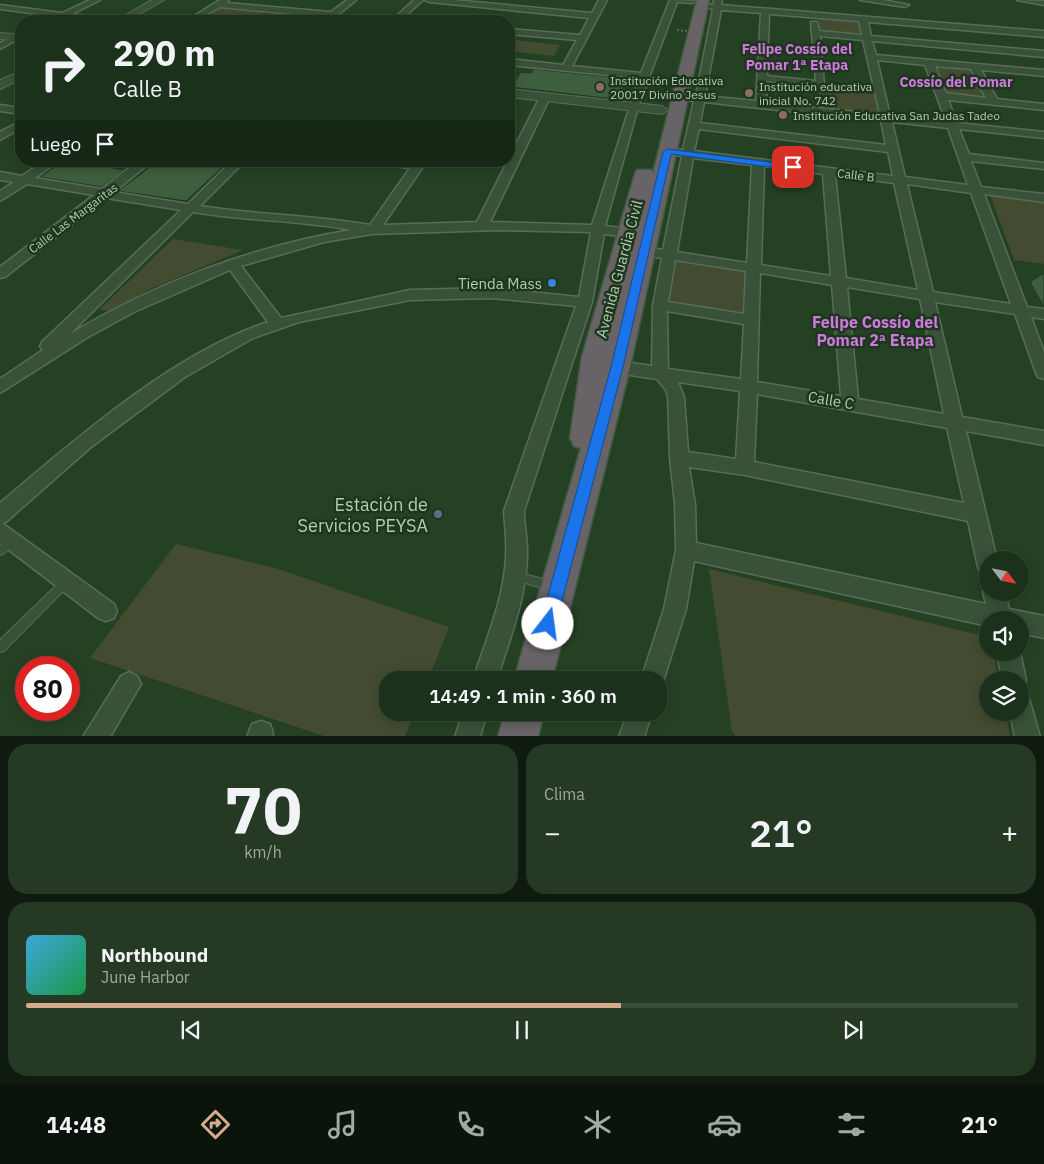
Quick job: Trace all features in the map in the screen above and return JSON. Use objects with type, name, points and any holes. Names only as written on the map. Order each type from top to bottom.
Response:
[{"type":"highway","name":"Avenida Guardia Civil","points":[[570,542],[594,358],[628,233],[677,100],[697,2]]},
{"type":"highway","name":"Avenida Guardia Civil","points":[[535,671],[617,367],[644,251],[678,153],[677,100]]},
{"type":"highway","points":[[518,736],[522,721]]},
{"type":"street","points":[[3,9],[27,0]]},
{"type":"street","points":[[3,9],[63,15],[96,0]]},
{"type":"street","points":[[131,15],[158,0]]},
{"type":"street","points":[[265,15],[287,0]]},
{"type":"street","points":[[200,15],[221,2],[273,10],[332,15],[352,0]]},
{"type":"street","points":[[403,15],[419,0]]},
{"type":"street","points":[[429,0],[595,16]]},
{"type":"street","points":[[566,68],[603,0]]},
{"type":"street","points":[[777,12],[782,0]]},
{"type":"street","points":[[864,0],[905,3],[905,23]]},
{"type":"street","points":[[1021,0],[1044,3]]},
{"type":"street","points":[[488,671],[505,615],[514,576],[518,542],[514,511],[585,302],[598,228],[633,107],[644,76],[697,2],[777,12],[1044,34]]},
{"type":"street","points":[[761,105],[765,10]]},
{"type":"street","points":[[762,78],[821,84],[813,15]]},
{"type":"street","points":[[863,19],[984,551]]},
{"type":"street","points":[[515,32],[582,38]]},
{"type":"street","points":[[815,33],[1044,54]]},
{"type":"street","points":[[0,36],[15,38]]},
{"type":"street","points":[[0,46],[15,40]]},
{"type":"street","points":[[873,57],[1039,73],[1044,87]]},
{"type":"street","points":[[929,62],[1044,373]]},
{"type":"street","points":[[515,63],[644,76]]},
{"type":"street","points":[[975,66],[993,102]]},
{"type":"street","points":[[0,85],[15,77]]},
{"type":"street","points":[[515,94],[633,107],[677,100],[761,105],[1044,135]]},
{"type":"street","points":[[942,96],[1044,107]]},
{"type":"street","points":[[515,158],[545,97]]},
{"type":"street","points":[[677,100],[694,125],[892,149]]},
{"type":"street","points":[[0,108],[15,110]]},
{"type":"street","points":[[656,671],[675,608],[686,550],[685,504],[676,397],[674,388],[661,372],[658,358],[660,305],[669,255],[678,153],[694,125]]},
{"type":"street","points":[[0,137],[15,128]]},
{"type":"street","name":"Calle B","points":[[678,153],[1044,198]]},
{"type":"street","points":[[964,157],[1044,166]]},
{"type":"street","points":[[745,468],[758,163]]},
{"type":"street","points":[[0,197],[43,167]]},
{"type":"street","name":"Calle Las Margaritas","points":[[0,274],[138,167]]},
{"type":"street","points":[[23,370],[233,167]]},
{"type":"street","points":[[373,230],[417,167]]},
{"type":"street","points":[[482,226],[511,167]]},
{"type":"street","points":[[828,172],[850,404]]},
{"type":"street","points":[[0,176],[190,209],[232,215],[331,222],[373,230]]},
{"type":"street","points":[[0,387],[23,370],[84,332],[139,304],[233,265],[304,243],[373,230],[482,226],[598,228],[628,233]]},
{"type":"street","points":[[644,251],[1044,314]]},
{"type":"street","points":[[233,265],[278,324]]},
{"type":"street","points":[[0,515],[85,442],[179,373],[248,334],[278,324],[356,304],[436,293],[492,293],[585,302]]},
{"type":"street","points":[[660,305],[751,320]]},
{"type":"street","name":"Calle C","points":[[617,367],[748,386],[1044,438]]},
{"type":"street","points":[[680,458],[745,468],[975,514]]},
{"type":"street","points":[[4,540],[106,611]]},
{"type":"street","points":[[686,550],[979,614]]},
{"type":"street","points":[[1029,624],[1044,627]]},
{"type":"street","points":[[95,736],[129,684]]},
{"type":"street","points":[[467,736],[472,721]]},
{"type":"street","points":[[631,736],[637,721]]},
{"type":"street","points":[[1024,721],[1028,736]]},
{"type":"lane","points":[[514,576],[558,588]]},
{"type":"lane","points":[[0,647],[66,582]]},
{"type":"path","points":[[677,30],[705,33]]},
{"type":"green space","points":[[220,7],[266,11],[260,15],[206,15]]},
{"type":"green space","points":[[819,17],[859,20],[863,36],[819,32]]},
{"type":"green space","points":[[515,40],[560,45],[554,56],[515,52]]},
{"type":"green space","points":[[937,66],[974,69],[989,100],[948,96]]},
{"type":"green space","points":[[818,85],[874,90],[880,114],[821,109]]},
{"type":"green space","points":[[990,195],[1044,202],[1044,264],[1014,260]]},
{"type":"green space","points":[[173,239],[243,250],[150,289],[110,311],[102,310],[101,308]]},
{"type":"green space","points":[[674,261],[746,272],[744,315],[669,302]]},
{"type":"green space","points":[[176,544],[275,568],[449,627],[432,671],[379,671],[379,721],[412,721],[405,736],[324,736],[90,658]]},
{"type":"green space","points":[[709,569],[979,635],[979,661],[995,661],[997,671],[979,671],[979,721],[1007,721],[1010,736],[736,736],[732,731]]},
{"type":"building","points":[[533,69],[628,79],[622,93],[617,93],[613,99],[515,87],[515,81],[521,72],[531,73]]},
{"type":"building","points":[[54,167],[106,167],[124,170],[102,187],[40,177]]},
{"type":"building","points":[[150,167],[223,167],[186,201],[118,191]]},
{"type":"building","points":[[1044,273],[1044,307],[1030,282]]},
{"type":"place","name":"Institución Educativa 20017 Divino Jesus","points":[[600,87]]},
{"type":"place","name":"Institución educativa inicial No. 742","points":[[749,93]]},
{"type":"place","name":"Institución Educativa San Judas Tadeo","points":[[783,115]]},
{"type":"place","name":"Tienda Mass","points":[[552,283]]},
{"type":"place","name":"Estación de Servicios PEYSA","points":[[438,514]]},
{"type":"district","name":"Felipe Cossío del Pomar 1ª Etapa","points":[[797,58]]},
{"type":"district","name":"Cossío del Pomar","points":[[956,82]]},
{"type":"district","name":"Felipe Cossío del Pomar 2ª Etapa","points":[[875,331]]},
{"type":"route","points":[[548,624],[617,367],[667,152],[793,167]]}]
